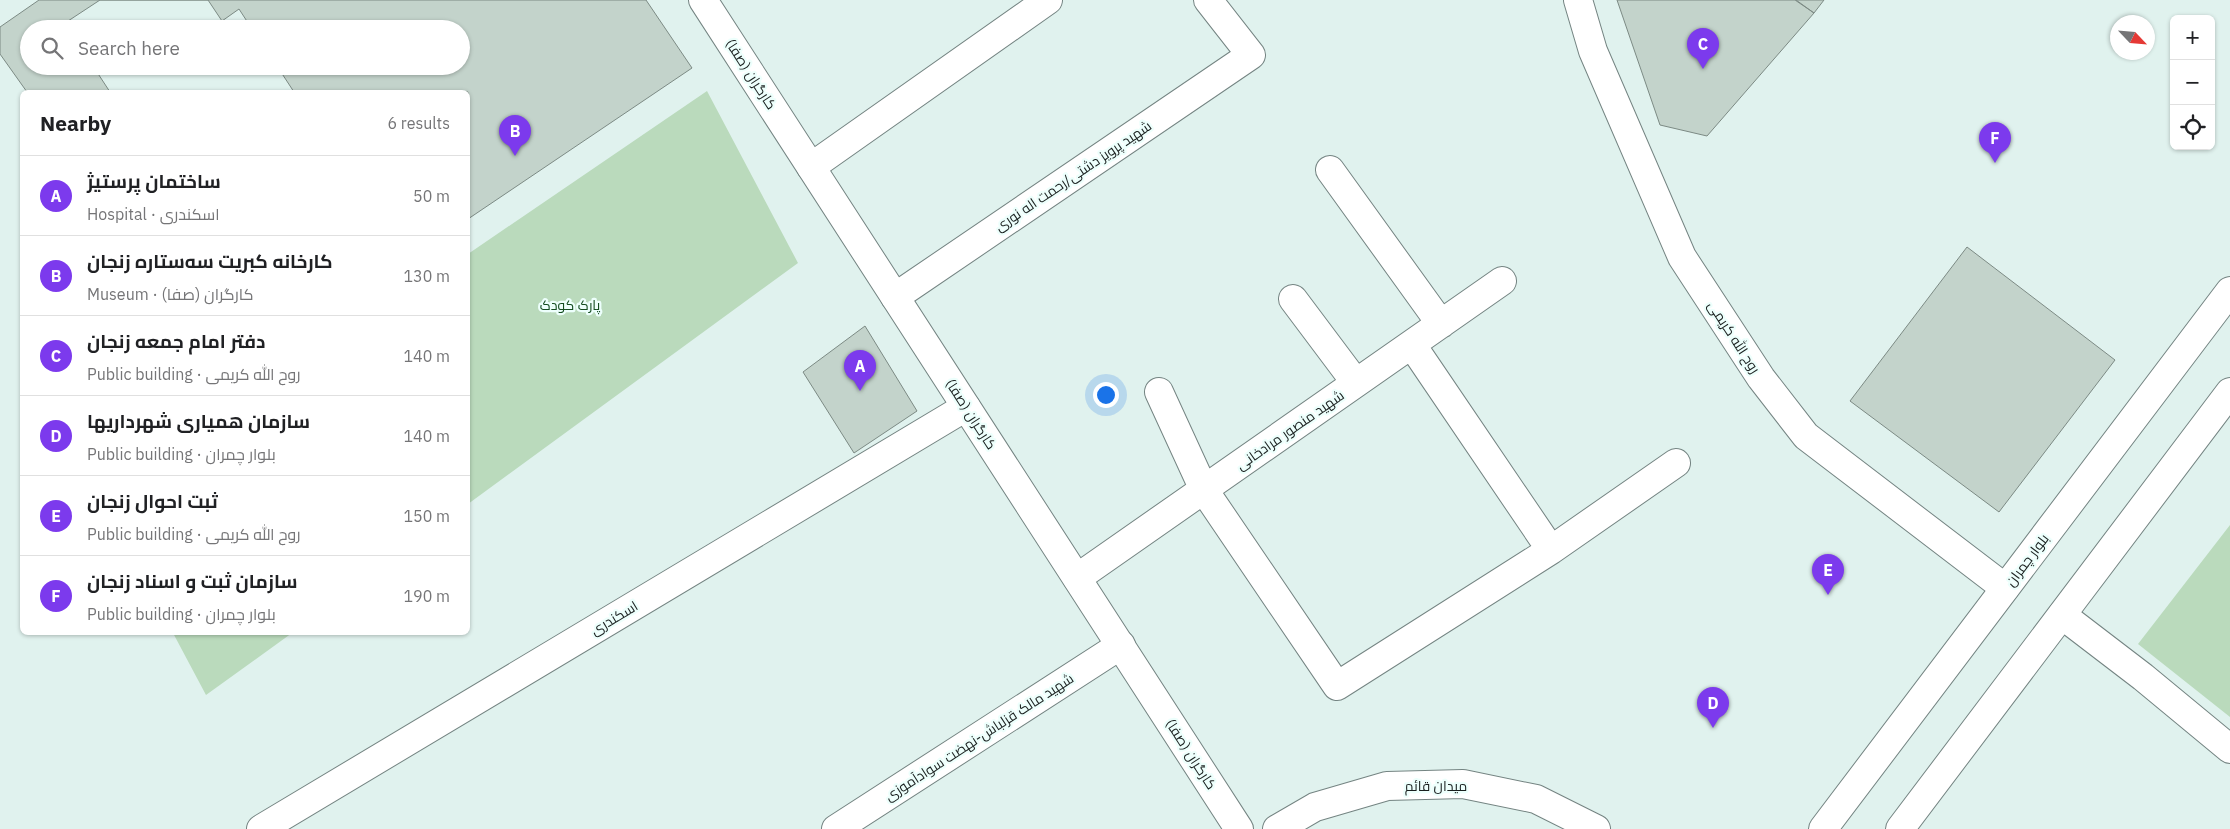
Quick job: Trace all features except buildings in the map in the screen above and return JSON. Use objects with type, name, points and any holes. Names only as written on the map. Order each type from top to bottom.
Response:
[{"type":"street","points":[[811,167],[1048,0]]},
{"type":"street","name":"شهید پرویز دشتی/رحمت اله نوری","points":[[895,297],[1251,55],[1208,0]]},
{"type":"street","name":"روح الله کریمی","points":[[1578,0],[1593,52],[1682,257],[1761,378],[1806,436],[2005,588]]},
{"type":"street","name":"کارگران (صفا)","points":[[707,1],[811,167],[1239,829]]},
{"type":"street","points":[[1330,170],[1441,324]]},
{"type":"street","name":"شهید منصور مرادخانی","points":[[1078,578],[1502,281]]},
{"type":"street","name":"بلوار چمران","points":[[1823,829],[2230,291]]},
{"type":"street","points":[[1294,299],[1356,383]]},
{"type":"street","points":[[1412,345],[1551,550]]},
{"type":"street","points":[[1159,392],[1204,490],[1337,686],[1551,550],[1676,463]]},
{"type":"street","points":[[1900,829],[2230,392]]},
{"type":"street","name":"اسکندری","points":[[261,829],[966,407]]},
{"type":"street","points":[[2062,615],[2143,676],[2230,748]]},
{"type":"street","name":"شهید مالک قزلباش-نهضت سوادآموزی","points":[[836,829],[1121,645]]},
{"type":"street","name":"میدان قائم","points":[[1277,829],[1315,807],[1387,786],[1463,784],[1536,799],[1596,829]]},
{"type":"green space","name":"پارک کودک","points":[[707,91],[798,263],[470,503],[470,253]]},
{"type":"green space","points":[[2230,525],[2230,717],[2138,644]]},
{"type":"green space","points":[[174,635],[289,635],[206,695]]},
{"type":"place","name":"دفتر امام جمعه زنجان","points":[[1703,69]]},
{"type":"place","name":"کارخانه کبریت سه‌ستاره زنجان","points":[[515,156]]},
{"type":"place","name":"سازمان ثبت و اسناد زنجان","points":[[1995,163]]},
{"type":"place","name":"ساختمان پرستیژ","points":[[860,391]]},
{"type":"place","name":"ثبت احوال زنجان","points":[[1828,595]]},
{"type":"place","name":"سازمان همیاری شهرداریها","points":[[1713,728]]}]
